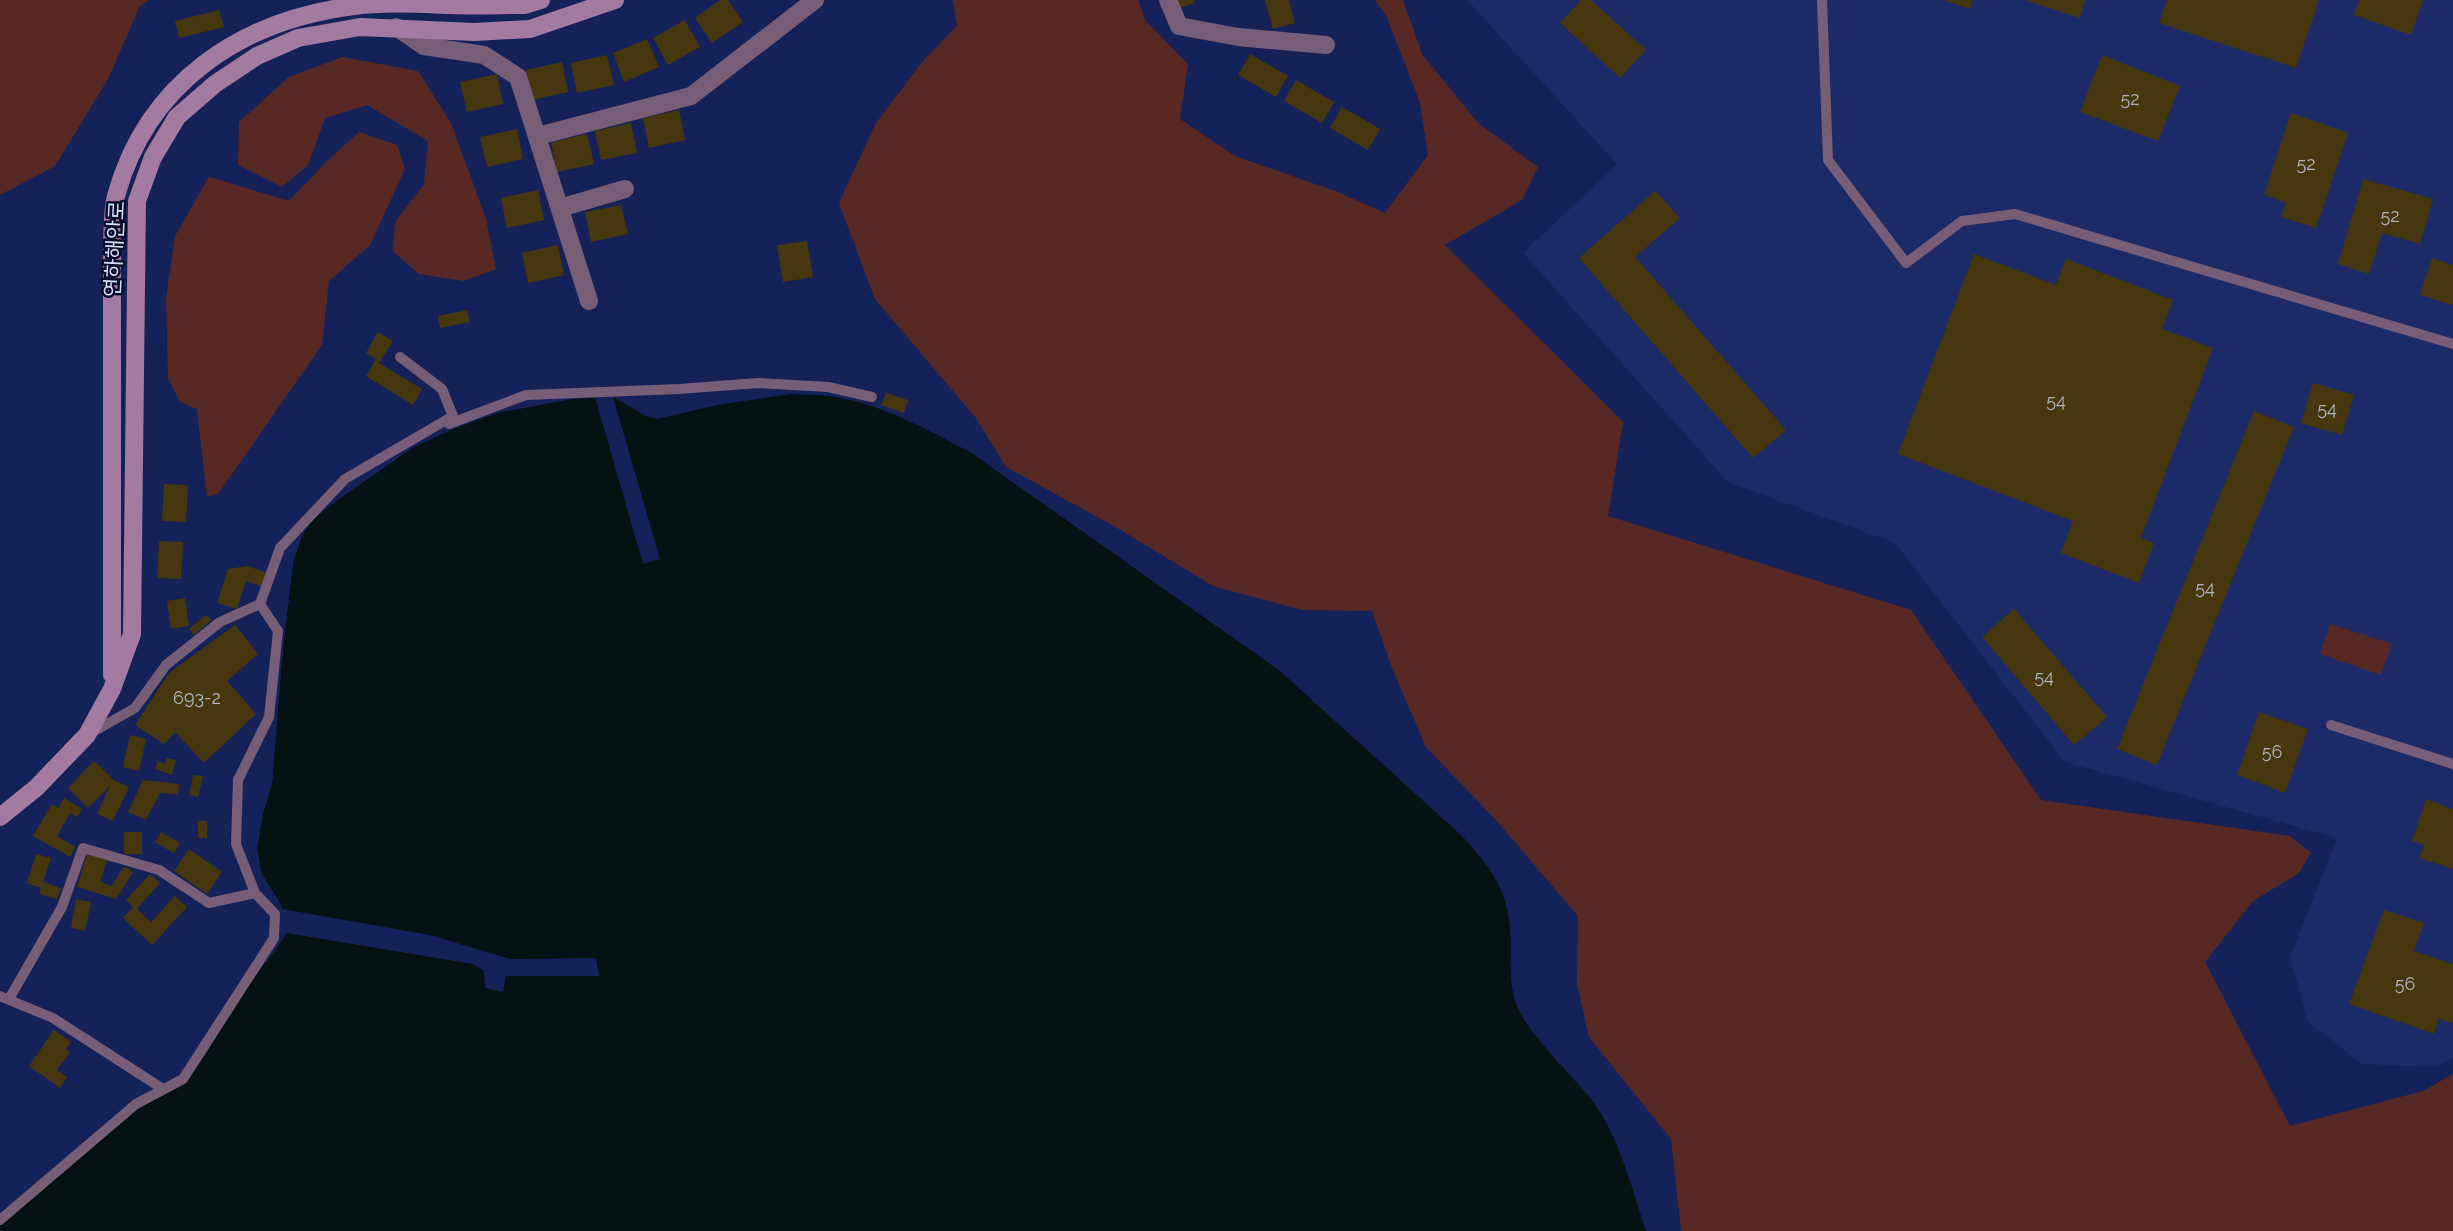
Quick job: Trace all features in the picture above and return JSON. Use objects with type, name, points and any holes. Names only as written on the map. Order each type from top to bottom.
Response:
[{"type":"street","name":"연하해안로","points":[[112,689],[111,378],[114,210],[115,199],[131,153],[148,122],[173,91],[204,62],[246,37],[299,16],[355,6],[525,5],[541,0]]},
{"type":"street","name":"연하해안로","points":[[0,817],[36,788],[87,735],[112,689],[132,634],[137,201],[153,157],[177,117],[215,83],[257,56],[298,37],[360,27],[474,32],[530,29],[615,0]]},
{"type":"street","points":[[538,136],[691,96],[815,0]]},
{"type":"street","points":[[1168,0],[1179,26],[1238,37],[1326,46]]},
{"type":"street","points":[[396,27],[424,46],[484,54],[518,77],[589,301]]},
{"type":"street","points":[[560,208],[625,189]]},
{"type":"lane","points":[[1822,0],[1828,160],[1906,263],[1962,221],[2015,214],[2453,344]]},
{"type":"lane","points":[[87,735],[135,708],[166,665],[220,622],[260,604],[280,548],[345,479],[453,416],[442,389],[400,357]]},
{"type":"lane","points":[[415,436],[526,394],[679,389],[758,383],[828,387],[872,397]]},
{"type":"lane","points":[[0,1220],[136,1104],[183,1079],[274,938],[275,914],[255,893],[236,844],[238,780],[269,717],[278,631],[260,604]]},
{"type":"lane","points":[[2331,725],[2453,764]]},
{"type":"lane","points":[[163,1089],[53,1017],[4,998],[62,907],[83,848],[159,870],[209,903],[255,893]]},
{"type":"shaded area","points":[[0,0],[149,0],[140,6],[108,79],[55,166],[0,195]]},
{"type":"shaded area","points":[[953,0],[1138,0],[1145,20],[1188,64],[1180,119],[1235,156],[1338,192],[1385,213],[1428,155],[1420,103],[1386,15],[1375,0],[1403,0],[1422,54],[1478,123],[1538,167],[1522,200],[1445,245],[1623,422],[1608,516],[1911,610],[2041,800],[2290,836],[2311,853],[2299,873],[2253,901],[2205,962],[2290,1126],[2423,1091],[2453,1074],[2453,1231],[1681,1231],[1671,1139],[1589,1037],[1577,983],[1578,916],[1496,820],[1426,747],[1392,668],[1372,611],[1302,610],[1213,586],[1114,526],[1006,467],[976,418],[875,299],[839,203],[876,123],[923,61],[957,26]]},
{"type":"shaded area","points":[[1467,0],[2453,0],[2453,1057],[2437,1067],[2362,1064],[2308,1022],[2290,957],[2337,838],[2065,762],[1895,543],[1728,482],[1523,253],[1617,164]]},
{"type":"shaded area","points":[[342,57],[418,71],[451,123],[486,219],[496,269],[464,281],[419,274],[393,251],[395,222],[424,184],[428,141],[367,105],[325,118],[308,165],[282,187],[238,165],[239,122],[289,77]]},
{"type":"shaded area","points":[[359,132],[397,145],[405,169],[370,245],[329,281],[322,345],[218,494],[207,497],[197,409],[180,402],[168,378],[166,298],[175,236],[209,177],[289,201]]},
{"type":"shaded area","points":[[791,394],[829,396],[870,405],[970,452],[1280,671],[1462,836],[1495,877],[1505,901],[1510,928],[1512,988],[1519,1010],[1537,1038],[1585,1091],[1603,1117],[1624,1165],[1646,1231],[0,1231],[0,1226],[132,1112],[183,1085],[209,1049],[234,1005],[287,933],[279,901],[261,873],[257,848],[272,783],[293,563],[301,539],[311,521],[414,447],[497,413],[572,399],[613,397],[646,416],[657,419],[717,405]]},
{"type":"shaded area","points":[[2330,624],[2392,644],[2381,675],[2320,654]]},
{"type":"pier","points":[[595,397],[613,397],[660,559],[643,564]]},
{"type":"pier","points":[[293,563],[272,783],[257,848],[261,873],[282,909],[430,935],[510,959],[596,958],[599,976],[506,976],[503,992],[485,988],[484,971],[473,964],[287,933],[266,963],[263,961],[283,932],[276,902],[257,874],[254,848],[259,812],[268,783],[284,597],[288,570]]},
{"type":"building","points":[[720,0],[728,0],[743,22],[712,43],[695,18]]},
{"type":"building","points":[[1177,0],[1194,0],[1195,3],[1179,8]]},
{"type":"building","points":[[1265,0],[1289,0],[1295,23],[1273,29]]},
{"type":"building","points":[[1581,0],[1591,0],[1646,50],[1620,78],[1560,23]]},
{"type":"building","points":[[1943,0],[1972,0],[1970,9]]},
{"type":"building","points":[[2025,0],[2085,0],[2080,18]]},
{"type":"building","points":[[2167,0],[2319,0],[2296,68],[2159,23]]},
{"type":"building","points":[[2359,0],[2423,0],[2411,35],[2354,15]]},
{"type":"building","points":[[219,10],[224,27],[179,38],[175,21]]},
{"type":"building","points":[[685,20],[700,47],[668,65],[653,38]]},
{"type":"building","points":[[647,39],[659,67],[624,82],[613,53]]},
{"type":"building","points":[[1250,54],[1288,76],[1276,97],[1238,75]]},
{"type":"building","points":[[607,55],[614,85],[577,93],[571,63]]},
{"type":"building","points":[[2102,55],[2180,86],[2158,141],[2080,112]]},
{"type":"building","points":[[562,62],[568,92],[532,100],[526,70]]},
{"type":"building","points":[[497,74],[503,104],[467,112],[460,82]]},
{"type":"building","points":[[1296,80],[1334,102],[1322,123],[1284,101]]},
{"type":"building","points":[[1342,107],[1380,129],[1368,150],[1330,128]]},
{"type":"building","points":[[679,110],[685,140],[649,148],[643,118]]},
{"type":"building","points":[[2291,113],[2348,133],[2316,228],[2281,217],[2286,203],[2264,195]]},
{"type":"building","points":[[631,123],[637,153],[601,160],[595,131]]},
{"type":"building","points":[[517,129],[523,159],[487,167],[480,137]]},
{"type":"building","points":[[587,134],[594,164],[557,172],[551,142]]},
{"type":"building","points":[[2363,179],[2433,199],[2420,244],[2382,233],[2369,274],[2338,264]]},
{"type":"building","points":[[538,190],[544,220],[507,228],[501,198]]},
{"type":"building","points":[[1655,191],[1680,218],[1635,257],[1786,430],[1753,458],[1579,258]]},
{"type":"building","points":[[621,205],[628,234],[591,242],[585,212]]},
{"type":"building","points":[[807,241],[813,277],[783,282],[777,245]]},
{"type":"building","points":[[558,245],[564,275],[528,283],[522,253]]},
{"type":"building","points":[[1974,254],[2056,285],[2066,259],[2173,300],[2162,329],[2213,348],[2141,538],[2154,543],[2139,583],[2061,553],[2073,521],[1898,454]]},
{"type":"building","points":[[2432,258],[2453,265],[2453,305],[2420,295]]},
{"type":"building","points":[[467,310],[470,322],[440,328],[438,316]]},
{"type":"building","points":[[378,332],[393,341],[379,363],[422,389],[413,405],[366,376],[376,359],[366,353]]},
{"type":"building","points":[[2313,383],[2354,395],[2342,435],[2301,423]]},
{"type":"building","points":[[886,393],[908,400],[904,413],[881,405]]},
{"type":"building","points":[[2254,411],[2294,427],[2157,765],[2117,749]]},
{"type":"building","points":[[164,484],[188,485],[186,522],[162,521]]},
{"type":"building","points":[[159,541],[183,542],[181,579],[157,578]]},
{"type":"building","points":[[247,566],[271,574],[267,588],[246,581],[237,609],[217,603],[228,569]]},
{"type":"building","points":[[185,598],[189,626],[171,629],[167,601]]},
{"type":"building","points":[[2014,609],[2107,717],[2074,745],[1982,637]]},
{"type":"building","points":[[206,615],[211,620],[194,635],[189,629]]},
{"type":"building","points":[[235,625],[258,654],[227,681],[256,714],[204,763],[175,732],[164,744],[135,725],[169,673]]},
{"type":"building","points":[[2259,712],[2308,729],[2285,793],[2237,775]]},
{"type":"building","points":[[130,735],[146,739],[139,771],[123,767]]},
{"type":"building","points":[[167,758],[176,760],[172,775],[155,769],[158,761],[165,764]]},
{"type":"building","points":[[94,761],[114,780],[129,787],[113,821],[97,814],[110,786],[88,808],[68,788]]},
{"type":"building","points":[[193,775],[203,776],[198,797],[189,795]]},
{"type":"building","points":[[143,780],[179,784],[178,795],[160,793],[146,820],[128,812]]},
{"type":"building","points":[[64,798],[82,809],[77,817],[70,813],[57,836],[75,847],[70,857],[33,836],[52,804],[58,808]]},
{"type":"building","points":[[2426,799],[2453,809],[2453,869],[2419,858],[2424,845],[2412,841]]},
{"type":"building","points":[[198,821],[207,821],[207,838],[198,838]]},
{"type":"building","points":[[124,832],[142,832],[142,854],[124,854]]},
{"type":"building","points":[[161,832],[180,843],[174,853],[155,842]]},
{"type":"building","points":[[189,849],[222,872],[207,894],[174,871]]},
{"type":"building","points":[[36,854],[51,858],[43,882],[61,888],[57,899],[39,894],[41,888],[27,883]]},
{"type":"building","points":[[87,854],[107,860],[100,882],[112,886],[124,866],[133,872],[116,899],[77,887]]},
{"type":"building","points":[[150,874],[160,883],[137,909],[151,922],[175,896],[187,907],[152,945],[123,918],[133,907],[126,900]]},
{"type":"building","points":[[76,899],[91,902],[85,931],[71,928]]},
{"type":"building","points":[[2384,910],[2424,923],[2414,951],[2453,964],[2453,1023],[2438,1019],[2434,1034],[2349,1004]]},
{"type":"building","points":[[54,1030],[71,1042],[66,1049],[70,1052],[57,1070],[67,1077],[60,1088],[29,1066]]}]
